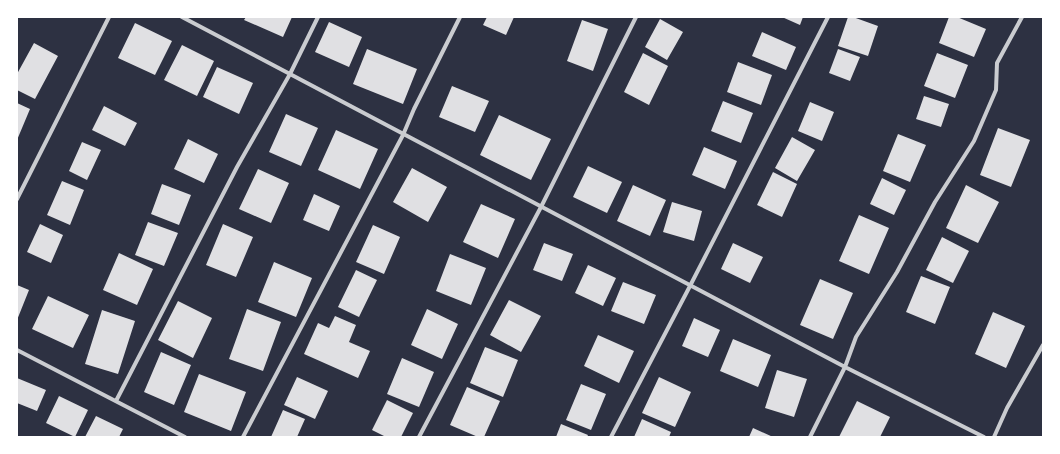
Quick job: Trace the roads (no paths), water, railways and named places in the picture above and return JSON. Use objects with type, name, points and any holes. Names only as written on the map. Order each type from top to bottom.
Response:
[{"type":"street","points":[[17,199],[108,17]]},
{"type":"street","points":[[182,17],[690,286],[845,367],[984,437]]},
{"type":"street","points":[[116,400],[237,167],[290,74],[318,17]]},
{"type":"street","points":[[243,437],[404,135],[414,109],[460,17]]},
{"type":"street","points":[[419,437],[541,207],[636,17]]},
{"type":"street","points":[[611,437],[828,17]]},
{"type":"street","points":[[810,437],[845,367],[856,337],[897,272],[935,202],[974,141],[996,90],[997,63],[1022,17]]},
{"type":"street","points":[[994,437],[1007,408],[1043,345]]},
{"type":"street","points":[[17,350],[185,437]]}]
